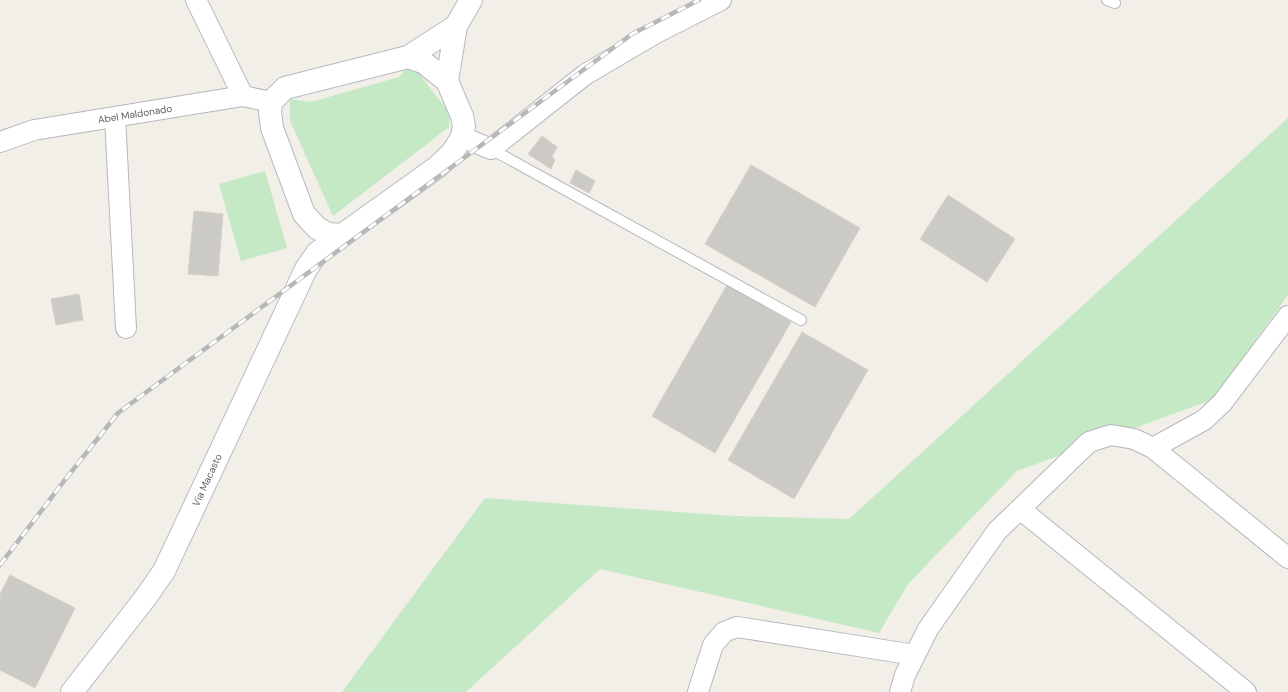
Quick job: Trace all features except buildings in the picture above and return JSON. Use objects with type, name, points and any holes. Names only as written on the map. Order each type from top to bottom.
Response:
[{"type":"street","points":[[196,0],[243,96]]},
{"type":"street","points":[[446,81],[456,26],[471,0]]},
{"type":"street","points":[[408,57],[423,62],[446,81],[462,116],[464,126],[462,137],[491,149],[586,74],[656,33],[721,0]]},
{"type":"street","points":[[317,253],[272,128],[270,112],[271,102],[285,88],[408,57],[456,26]]},
{"type":"street","name":"Abel Maldonado","points":[[0,142],[34,130],[243,96],[271,102]]},
{"type":"street","points":[[115,117],[126,328]]},
{"type":"street","name":"Via Macasto","points":[[72,692],[164,571],[306,269],[317,253],[436,168],[452,153],[462,137]]},
{"type":"street","points":[[304,214],[317,228],[328,234],[343,235]]},
{"type":"street","points":[[1153,448],[1204,420],[1222,403],[1288,316]]},
{"type":"street","points":[[900,692],[905,675],[928,629],[997,531],[1089,442],[1111,435],[1134,439],[1153,448],[1288,558]]},
{"type":"street","points":[[1020,509],[1036,524],[1246,692]]},
{"type":"street","points":[[698,692],[713,645],[724,632],[737,627],[915,655]]},
{"type":"lane","points":[[491,149],[801,320]]},
{"type":"green space","points":[[411,63],[450,114],[449,127],[333,216],[290,121],[290,99],[311,102],[399,77]]},
{"type":"green space","points":[[1288,118],[1288,295],[1214,399],[1017,471],[908,584],[879,633],[600,569],[466,692],[342,692],[485,498],[734,516],[849,519]]},
{"type":"green space","points":[[265,171],[287,248],[241,261],[219,184]]},
{"type":"railway","points":[[0,565],[118,413],[632,34],[699,0]]}]
